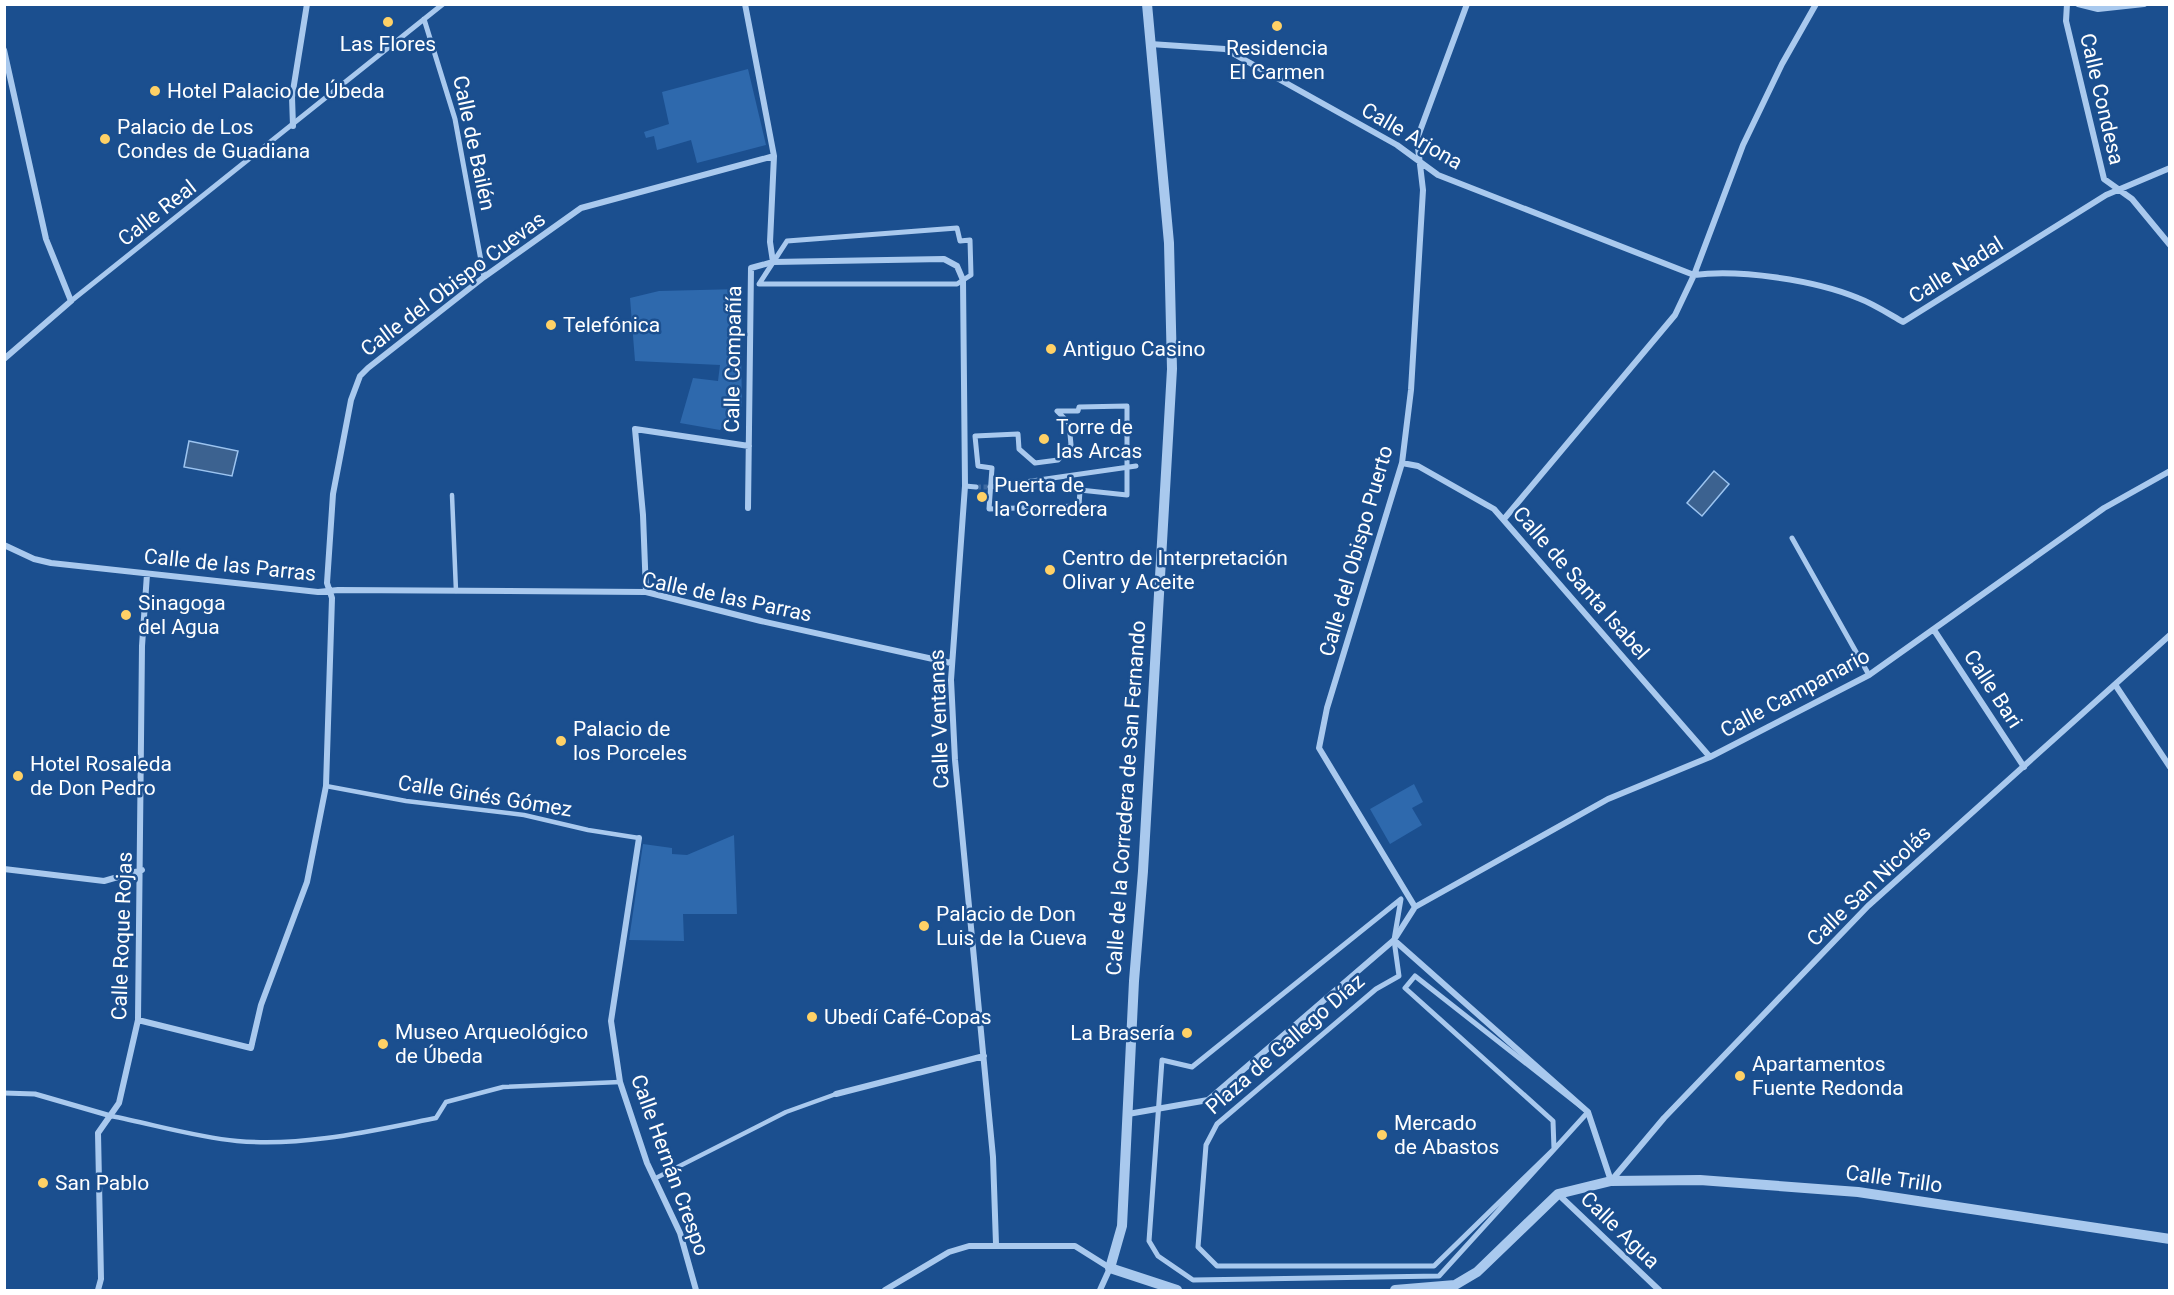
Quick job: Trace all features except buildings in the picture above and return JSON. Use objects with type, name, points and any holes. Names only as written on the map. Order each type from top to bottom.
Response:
[{"type":"street","points":[[293,126],[292,97],[307,4]]},
{"type":"street","name":"Calle Real","points":[[4,358],[71,301],[443,4]]},
{"type":"street","points":[[745,4],[774,156],[770,242],[773,262]]},
{"type":"street","name":"Calle de la Corredera de San Fernando","points":[[1110,1268],[1122,1226],[1172,369],[1169,243],[1147,4]]},
{"type":"street","name":"Calle del Obispo Puerto","points":[[1415,908],[1319,748],[1327,708],[1402,463],[1411,390],[1422,202],[1417,140],[1467,4]]},
{"type":"street","points":[[1504,519],[1675,315],[1694,275],[1743,145],[1782,64],[1816,4]]},
{"type":"street","name":"Calle Condesa","points":[[2067,4],[2067,21],[2103,178],[2133,199],[2169,245]]},
{"type":"street","points":[[2078,4],[2098,9],[2144,4]]},
{"type":"street","name":"Calle de Bailén","points":[[424,19],[455,119],[484,277]]},
{"type":"street","name":"Calle Arjona","points":[[1150,44],[1225,49],[1396,145],[1418,163],[1438,175],[1694,275]]},
{"type":"street","points":[[4,50],[46,239],[71,301]]},
{"type":"street","name":"Calle del Obispo Cuevas","points":[[138,1020],[252,1048],[261,1005],[307,882],[326,786],[332,598],[327,583],[333,494],[351,400],[360,376],[401,340],[581,208],[774,156]]},
{"type":"street","points":[[2120,189],[2169,168]]},
{"type":"street","name":"Calle Nadal","points":[[1694,275],[1723,271],[1822,286],[1859,298],[1903,322],[2106,195],[2120,189]]},
{"type":"street","points":[[957,228],[960,241],[970,240],[971,275],[957,284],[759,284],[773,262],[787,241],[957,228]]},
{"type":"street","points":[[773,262],[944,259],[957,266],[963,280]]},
{"type":"street","name":"Calle Compañía","points":[[748,508],[751,268],[773,262]]},
{"type":"street","name":"Calle Ventanas","points":[[963,280],[965,486],[951,663],[955,760],[993,1157],[996,1244]]},
{"type":"street","points":[[1127,406],[1127,495],[1080,490],[1079,506],[989,509],[990,487],[992,468],[978,466],[975,436],[1018,434],[1019,449],[1035,463],[1058,460],[1071,445],[1069,423],[1057,411],[1078,411],[1079,407],[1127,406]]},
{"type":"street","name":"Calle Compañía","points":[[646,592],[635,429],[749,447]]},
{"type":"street","name":"Calle de Santa Isabel","points":[[1402,463],[1418,466],[1494,509],[1710,757]]},
{"type":"street","points":[[990,487],[1136,466]]},
{"type":"street","name":"Calle Campanario","points":[[1415,908],[1608,799],[1710,757],[1869,675],[2104,508],[2169,471]]},
{"type":"street","points":[[965,486],[976,487]]},
{"type":"street","points":[[1792,538],[1869,675]]},
{"type":"street","name":"Calle de las Parras","points":[[4,545],[34,559],[51,563],[318,592],[646,592],[761,621],[951,663]]},
{"type":"street","name":"Calle Roque Rojas","points":[[98,1290],[101,1279],[98,1133],[119,1103],[138,1020],[142,870],[142,646],[147,573]]},
{"type":"street","name":"Calle Bari","points":[[1934,630],[2024,767]]},
{"type":"street","name":"Calle San Nicolás","points":[[1611,1181],[1664,1118],[1868,906],[2116,686],[2169,635]]},
{"type":"street","points":[[2116,686],[2169,767]]},
{"type":"street","name":"Calle Hernán Crespo","points":[[639,838],[611,1021],[620,1082],[653,1179],[680,1233],[696,1290]]},
{"type":"street","points":[[4,869],[104,881],[142,870]]},
{"type":"street","name":"Plaza de Gallego Díaz","points":[[1401,899],[1394,940],[1399,976],[1376,989],[1217,1124],[1206,1145],[1198,1247],[1217,1266],[1434,1266],[1554,1149],[1553,1121],[1405,988],[1414,975],[1588,1112],[1439,1276],[1193,1280],[1158,1256],[1149,1240],[1162,1060],[1192,1066],[1401,899]]},
{"type":"street","name":"Plaza de Gallego Díaz","points":[[1128,1114],[1208,1100],[1394,940],[1415,908]]},
{"type":"street","points":[[1394,940],[1588,1112],[1611,1181],[1558,1194],[1477,1272],[1454,1287],[1395,1290]]},
{"type":"street","points":[[836,1094],[984,1056]]},
{"type":"street","points":[[4,1092],[35,1094],[111,1116]]},
{"type":"street","name":"Calle Trillo","points":[[1611,1181],[1700,1180],[1858,1192],[2169,1239]]},
{"type":"street","name":"Calle Agua","points":[[1558,1194],[1659,1290]]},
{"type":"street","points":[[885,1290],[959,1248],[996,1244],[1074,1246],[1110,1268],[1177,1290]]},
{"type":"street","points":[[1100,1290],[1110,1268]]},
{"type":"lane","points":[[452,495],[456,591]]},
{"type":"lane","name":"Calle Ginés Gómez","points":[[326,786],[406,801],[524,815],[588,830],[639,838]]},
{"type":"lane","points":[[111,1116],[237,1141],[296,1140],[346,1136],[436,1118],[446,1101],[503,1087],[620,1082]]},
{"type":"lane","points":[[653,1179],[786,1112],[836,1094]]},
{"type":"shaded area","points":[[748,69],[766,145],[697,163],[691,140],[657,150],[654,136],[646,138],[644,132],[669,124],[662,92]]},
{"type":"shaded area","points":[[740,289],[742,406],[720,430],[680,423],[693,378],[718,381],[720,365],[635,361],[630,298],[659,291]]},
{"type":"shaded area","points":[[189,441],[238,451],[232,476],[184,467]]},
{"type":"shaded area","points":[[1714,471],[1729,484],[1702,516],[1687,503]]},
{"type":"shaded area","points":[[1414,784],[1423,802],[1412,808],[1422,825],[1390,844],[1370,809]]},
{"type":"shaded area","points":[[734,835],[737,914],[683,914],[684,941],[629,940],[643,844],[672,848],[672,854],[687,855]]},
{"type":"tunnel","points":[[976,487],[990,487]]},
{"type":"place","name":"Las Flores","points":[[388,22]]},
{"type":"place","name":"Residencia El Carmen","points":[[1277,26]]},
{"type":"place","name":"Hotel Palacio de Úbeda","points":[[155,91]]},
{"type":"place","name":"Palacio de Los Condes de Guadiana","points":[[105,139]]},
{"type":"place","name":"Telefónica","points":[[551,325]]},
{"type":"place","name":"Antiguo Casino","points":[[1051,349]]},
{"type":"place","name":"Torre de las Arcas","points":[[1044,439]]},
{"type":"place","name":"Puerta de la Corredera","points":[[982,497]]},
{"type":"place","name":"Centro de Interpretación Olivar y Aceite","points":[[1050,570]]},
{"type":"place","name":"Sinagoga del Agua","points":[[126,615]]},
{"type":"place","name":"Palacio de los Porceles","points":[[561,741]]},
{"type":"place","name":"Hotel Rosaleda de Don Pedro","points":[[18,776]]},
{"type":"place","name":"Palacio de Don Luis de la Cueva","points":[[924,926]]},
{"type":"place","name":"Ubedí Café-Copas","points":[[812,1017]]},
{"type":"place","name":"La Brasería","points":[[1187,1033]]},
{"type":"place","name":"Museo Arqueológico de Úbeda","points":[[383,1044]]},
{"type":"place","name":"Apartamentos Fuente Redonda","points":[[1740,1076]]},
{"type":"place","name":"Mercado de Abastos","points":[[1382,1135]]},
{"type":"place","name":"San Pablo","points":[[43,1183]]}]
